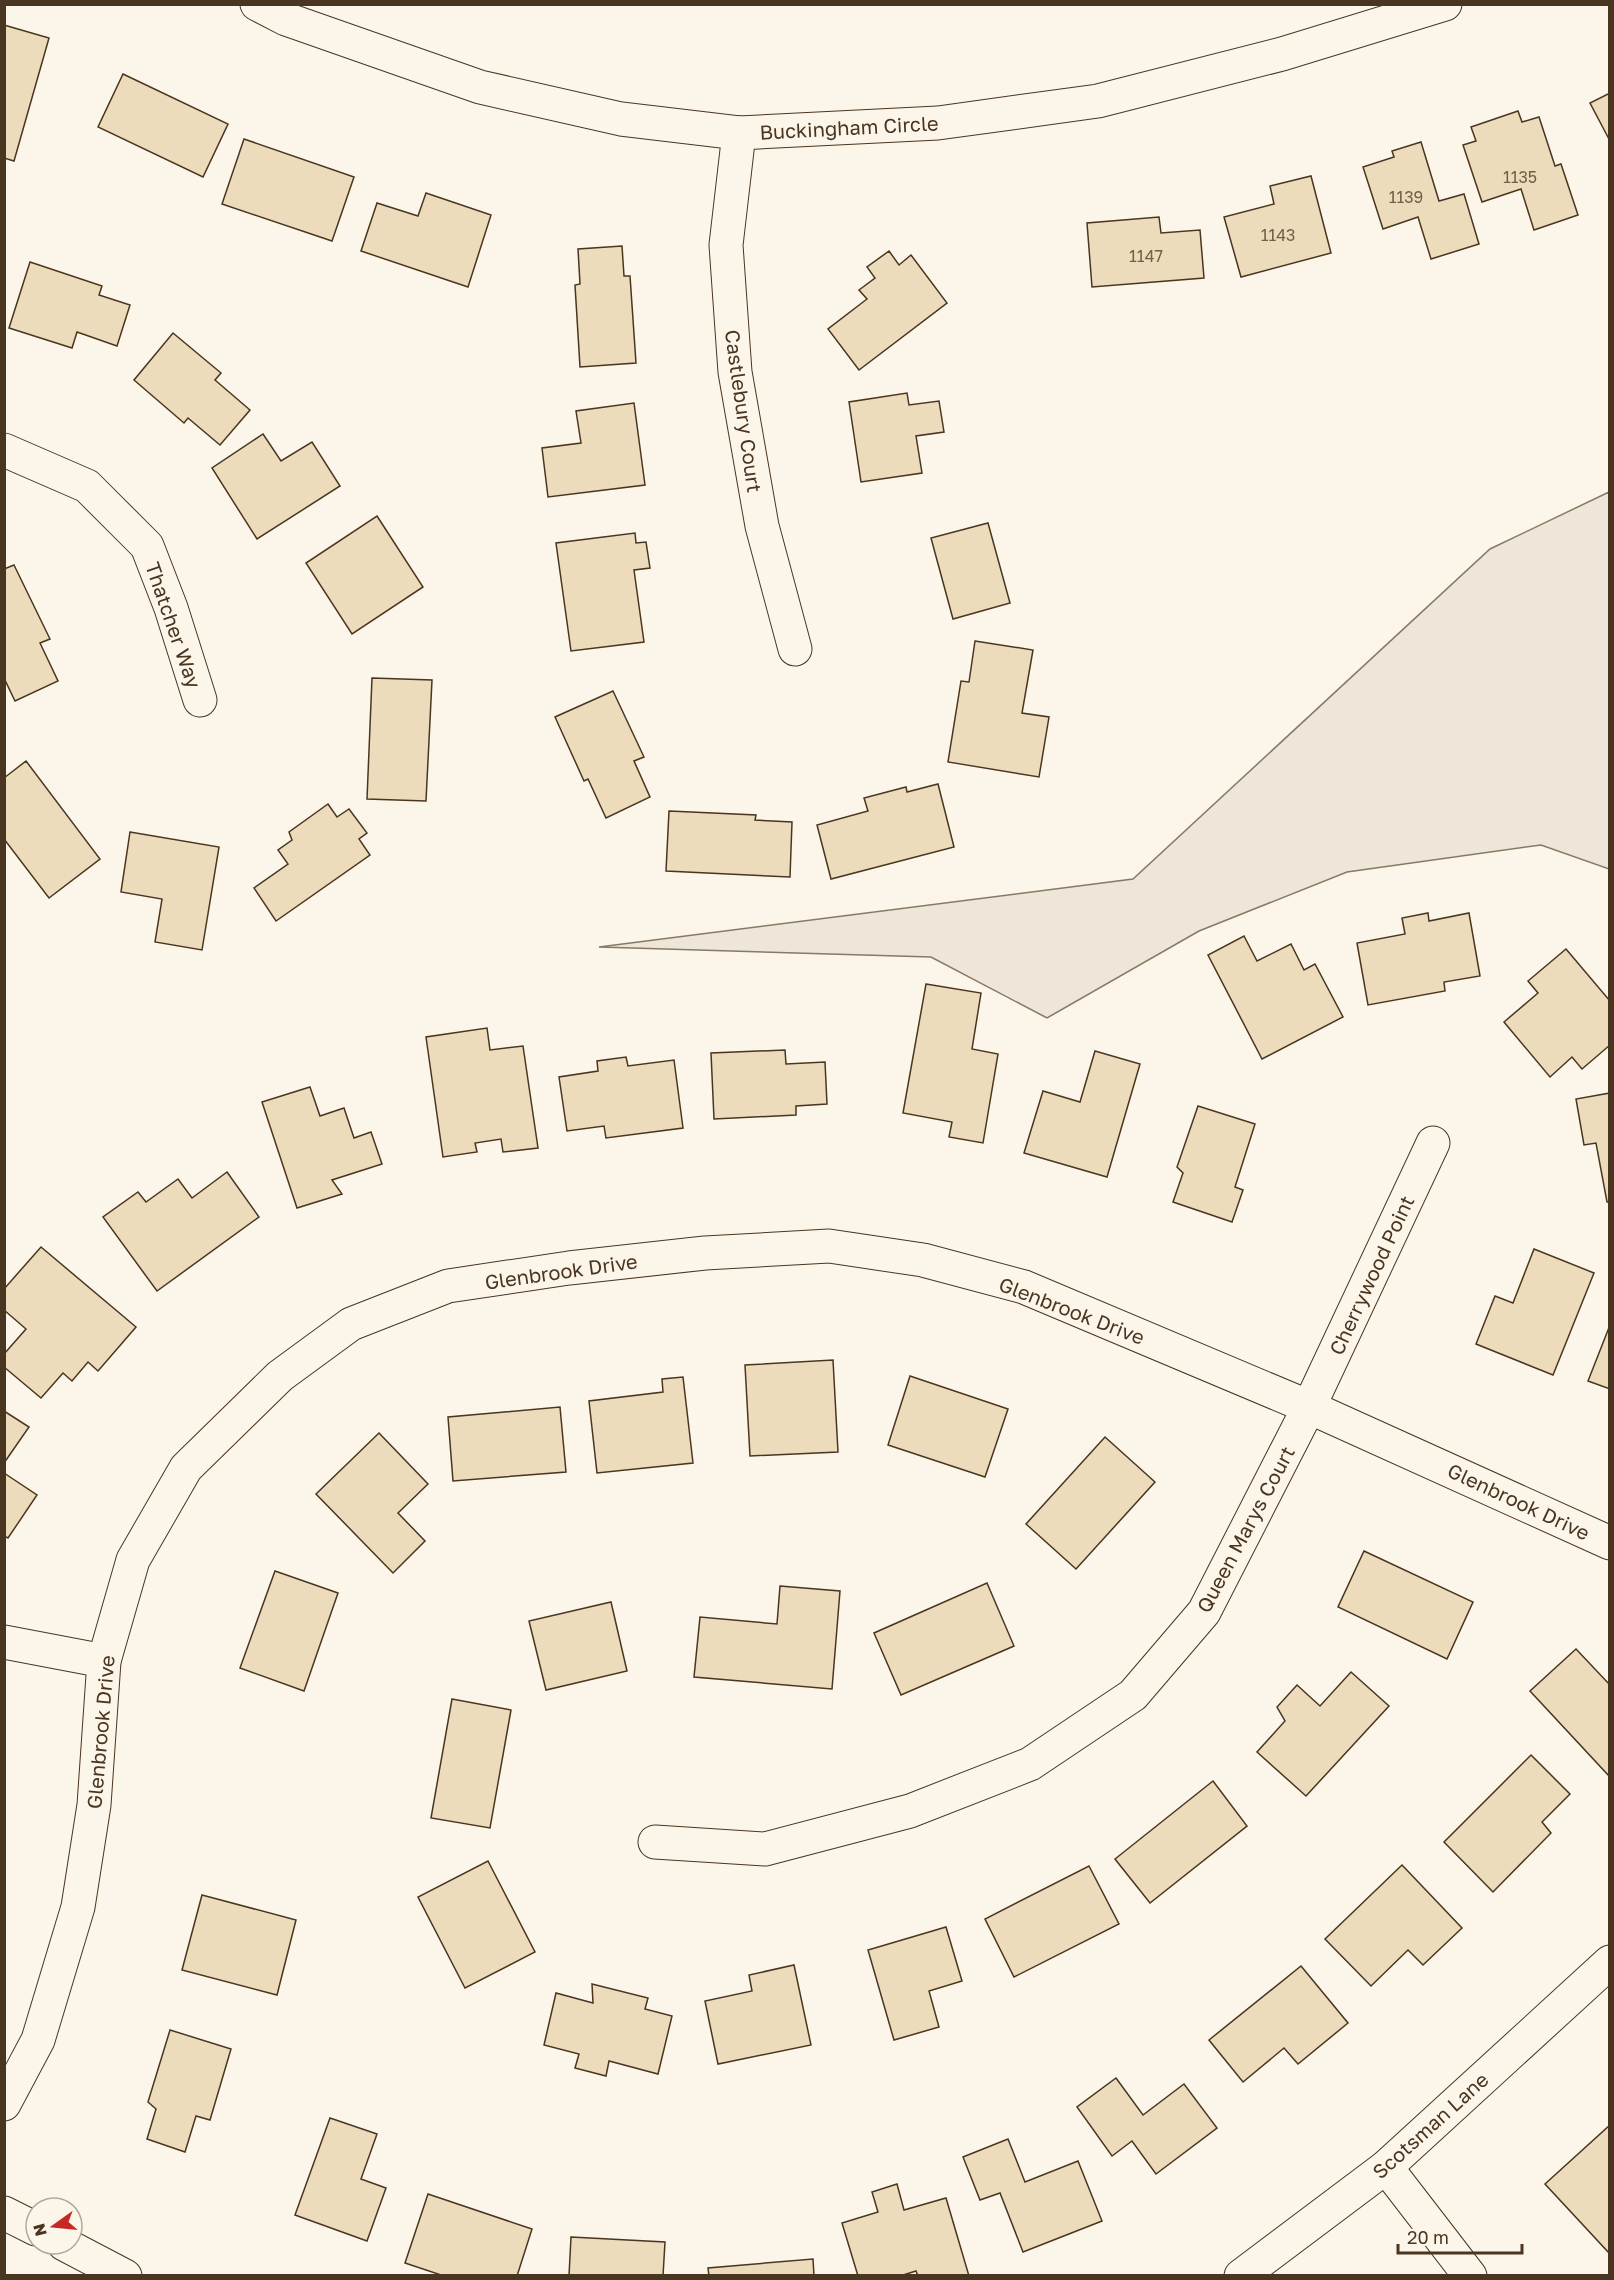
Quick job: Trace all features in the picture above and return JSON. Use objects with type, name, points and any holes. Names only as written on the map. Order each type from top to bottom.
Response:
[{"type":"street","name":"Buckingham Circle","points":[[257,4],[286,19],[480,87],[621,119],[739,133],[938,123],[1098,101],[1282,54],[1445,4]]},
{"type":"street","name":"Castlebury Court","points":[[739,133],[726,245],[735,372],[762,526],[795,649]]},
{"type":"street","name":"Thatcher Way","points":[[4,450],[87,486],[147,546],[171,608],[200,700]]},
{"type":"street","name":"Cherrywood Point","points":[[1310,1407],[1433,1143]]},
{"type":"street","name":"Glenbrook Drive","points":[[4,2104],[38,2040],[78,1907],[94,1805],[104,1661],[133,1560],[186,1468],[280,1376],[351,1324],[448,1286],[568,1268],[705,1253],[830,1246],[923,1260],[1024,1287],[1310,1407],[1610,1543]]},
{"type":"street","name":"Queen Marys Court","points":[[655,1842],[765,1849],[910,1810],[1030,1764],[1132,1695],[1204,1612],[1310,1407]]},
{"type":"street","points":[[4,1642],[104,1661]]},
{"type":"street","name":"Scotsman Lane","points":[[1240,2276],[1386,2167],[1610,1962]]},
{"type":"street","points":[[1386,2167],[1470,2276]]},
{"type":"street","points":[[4,2213],[24,2223]]},
{"type":"street","points":[[84,2254],[125,2276]]},
{"type":"shaded area","points":[[1609,492],[1609,869],[1541,845],[1347,872],[1199,931],[1047,1018],[931,957],[599,947],[1133,879],[1490,549]]},
{"type":"building","points":[[4,25],[49,38],[14,161],[4,158]]},
{"type":"building","points":[[123,74],[228,124],[203,177],[98,127]]},
{"type":"building","points":[[1610,93],[1610,141],[1590,103]]},
{"type":"building","points":[[1518,111],[1522,122],[1539,117],[1555,166],[1561,164],[1578,215],[1534,230],[1521,189],[1482,202],[1463,145],[1476,141],[1471,127]]},
{"type":"building","points":[[244,139],[354,177],[332,241],[222,204]]},
{"type":"building","points":[[1421,142],[1439,201],[1464,194],[1479,244],[1431,259],[1418,217],[1383,229],[1363,167],[1394,157],[1392,151]]},
{"type":"building","points":[[1311,176],[1331,253],[1241,277],[1224,217],[1274,204],[1270,186]]},
{"type":"building","points":[[426,193],[491,215],[468,287],[361,251],[377,203],[418,216]]},
{"type":"building","points":[[1159,217],[1161,233],[1200,230],[1204,278],[1092,287],[1087,223]]},
{"type":"building","points":[[622,246],[624,276],[630,276],[636,363],[580,367],[575,285],[580,284],[578,249]]},
{"type":"building","points":[[889,251],[899,265],[911,255],[947,303],[859,370],[828,329],[867,299],[859,290],[875,278],[867,267]]},
{"type":"building","points":[[30,262],[102,286],[99,295],[130,305],[117,346],[77,332],[72,348],[9,328]]},
{"type":"building","points":[[173,333],[221,373],[215,380],[250,410],[220,445],[188,418],[184,423],[134,380]]},
{"type":"building","points":[[907,393],[909,405],[939,401],[944,432],[916,436],[922,473],[861,482],[849,402]]},
{"type":"building","points":[[634,403],[645,485],[548,497],[542,448],[581,443],[576,411]]},
{"type":"building","points":[[263,434],[281,461],[312,442],[340,486],[257,539],[212,468]]},
{"type":"building","points":[[377,516],[423,587],[352,634],[306,563]]},
{"type":"building","points":[[988,523],[1010,603],[953,619],[931,538]]},
{"type":"building","points":[[635,533],[636,543],[646,542],[650,568],[634,570],[644,642],[571,651],[556,543]]},
{"type":"building","points":[[14,565],[50,639],[40,643],[58,681],[15,701],[4,678],[4,569]]},
{"type":"building","points":[[975,641],[1033,650],[1022,713],[1049,717],[1039,777],[948,762],[961,681],[969,682]]},
{"type":"building","points":[[372,678],[432,680],[426,801],[367,799]]},
{"type":"building","points":[[613,691],[644,757],[634,761],[650,797],[606,818],[588,779],[584,781],[555,717]]},
{"type":"building","points":[[26,761],[100,859],[49,898],[4,839],[4,778]]},
{"type":"building","points":[[938,784],[954,847],[831,879],[817,825],[868,811],[864,798],[906,787],[907,792]]},
{"type":"building","points":[[328,804],[337,817],[349,809],[367,833],[359,839],[370,855],[276,921],[254,888],[288,864],[278,850],[292,840],[289,832]]},
{"type":"building","points":[[669,811],[756,815],[755,820],[792,822],[790,877],[666,871]]},
{"type":"building","points":[[130,832],[219,847],[202,950],[155,942],[162,899],[121,892]]},
{"type":"building","points":[[1428,913],[1429,921],[1469,913],[1480,976],[1444,982],[1445,991],[1368,1005],[1357,943],[1405,934],[1402,918]]},
{"type":"building","points":[[1244,936],[1257,961],[1291,944],[1304,970],[1315,964],[1343,1017],[1262,1059],[1208,955]]},
{"type":"building","points":[[1566,949],[1610,1001],[1610,1045],[1582,1069],[1572,1057],[1550,1077],[1504,1022],[1538,993],[1528,981]]},
{"type":"building","points":[[926,984],[981,993],[972,1049],[998,1054],[983,1143],[949,1137],[952,1122],[903,1113]]},
{"type":"building","points":[[487,1028],[490,1050],[523,1046],[538,1148],[503,1152],[501,1139],[475,1143],[477,1152],[443,1157],[426,1037]]},
{"type":"building","points":[[785,1050],[786,1064],[825,1062],[827,1104],[796,1106],[796,1115],[714,1119],[711,1053]]},
{"type":"building","points":[[1095,1051],[1140,1064],[1107,1177],[1024,1153],[1043,1091],[1080,1102]]},
{"type":"building","points":[[626,1057],[628,1066],[674,1060],[683,1128],[606,1138],[604,1126],[567,1131],[559,1077],[598,1071],[597,1061]]},
{"type":"building","points":[[310,1087],[320,1116],[344,1108],[354,1138],[371,1132],[382,1164],[332,1180],[342,1194],[297,1208],[262,1102]]},
{"type":"building","points":[[1610,1093],[1610,1202],[1607,1202],[1596,1143],[1584,1145],[1576,1099]]},
{"type":"building","points":[[1198,1106],[1255,1124],[1235,1187],[1243,1190],[1232,1222],[1173,1202],[1183,1173],[1177,1167]]},
{"type":"building","points":[[227,1172],[259,1217],[157,1291],[103,1217],[138,1192],[146,1202],[178,1179],[192,1198]]},
{"type":"building","points":[[41,1247],[136,1327],[98,1371],[88,1362],[72,1381],[63,1373],[41,1398],[4,1367],[4,1354],[26,1329],[4,1310],[4,1289]]},
{"type":"building","points":[[1534,1249],[1594,1273],[1553,1375],[1476,1344],[1495,1296],[1513,1303]]},
{"type":"building","points":[[1610,1325],[1610,1389],[1588,1381]]},
{"type":"building","points":[[833,1360],[838,1452],[750,1456],[745,1365]]},
{"type":"building","points":[[910,1376],[1008,1409],[985,1477],[888,1445]]},
{"type":"building","points":[[683,1377],[693,1463],[597,1473],[589,1401],[663,1392],[662,1379]]},
{"type":"building","points":[[560,1407],[566,1472],[453,1481],[448,1417]]},
{"type":"building","points":[[4,1411],[29,1427],[4,1463]]},
{"type":"building","points":[[379,1433],[428,1484],[398,1513],[425,1541],[393,1573],[316,1494]]},
{"type":"building","points":[[1105,1437],[1155,1482],[1076,1569],[1026,1524]]},
{"type":"building","points":[[4,1473],[37,1495],[8,1538],[4,1536]]},
{"type":"building","points":[[1364,1551],[1473,1602],[1447,1659],[1338,1607]]},
{"type":"building","points":[[275,1571],[338,1593],[304,1691],[240,1668]]},
{"type":"building","points":[[987,1583],[1014,1646],[901,1695],[874,1633]]},
{"type":"building","points":[[780,1586],[840,1591],[832,1689],[694,1677],[700,1617],[777,1624]]},
{"type":"building","points":[[611,1602],[627,1671],[546,1690],[529,1621]]},
{"type":"building","points":[[1576,1649],[1610,1685],[1610,1777],[1530,1691]]},
{"type":"building","points":[[1351,1672],[1389,1706],[1306,1796],[1257,1752],[1285,1721],[1277,1707],[1297,1685],[1320,1706]]},
{"type":"building","points":[[452,1699],[511,1710],[490,1828],[431,1818]]},
{"type":"building","points":[[1531,1755],[1570,1794],[1542,1822],[1551,1833],[1493,1892],[1444,1842]]},
{"type":"building","points":[[1213,1781],[1247,1826],[1150,1903],[1115,1859]]},
{"type":"building","points":[[488,1861],[535,1952],[465,1988],[418,1897]]},
{"type":"building","points":[[1402,1865],[1462,1928],[1423,1965],[1408,1950],[1371,1986],[1325,1939]]},
{"type":"building","points":[[1089,1866],[1119,1924],[1014,1977],[985,1919]]},
{"type":"building","points":[[202,1895],[296,1920],[277,1995],[182,1970]]},
{"type":"building","points":[[946,1927],[962,1981],[929,1991],[939,2027],[894,2040],[868,1950]]},
{"type":"building","points":[[794,1965],[811,2045],[718,2064],[705,2001],[752,1991],[749,1975]]},
{"type":"building","points":[[1301,1966],[1348,2023],[1298,2064],[1284,2048],[1243,2082],[1209,2040]]},
{"type":"building","points":[[592,1984],[648,1998],[645,2009],[672,2016],[658,2074],[609,2061],[606,2076],[575,2068],[579,2054],[544,2045],[556,1993],[593,2003]]},
{"type":"building","points":[[170,2030],[231,2049],[210,2120],[196,2116],[185,2152],[147,2139],[156,2109],[148,2102]]},
{"type":"building","points":[[1116,2078],[1143,2115],[1184,2084],[1217,2128],[1156,2174],[1132,2141],[1112,2156],[1077,2107]]},
{"type":"building","points":[[330,2118],[377,2134],[361,2179],[386,2188],[367,2241],[295,2215]]},
{"type":"building","points":[[1610,2125],[1610,2254],[1545,2184]]},
{"type":"building","points":[[1008,2139],[1025,2182],[1078,2161],[1102,2221],[1023,2252],[1000,2193],[980,2200],[963,2157]]},
{"type":"building","points":[[897,2184],[904,2210],[946,2198],[969,2276],[918,2276],[916,2271],[900,2276],[858,2276],[842,2223],[878,2212],[872,2192]]},
{"type":"building","points":[[428,2194],[532,2229],[517,2276],[444,2276],[405,2263]]},
{"type":"building","points":[[571,2237],[665,2242],[663,2276],[569,2276]]},
{"type":"building","points":[[813,2259],[814,2276],[709,2276],[708,2268]]}]
